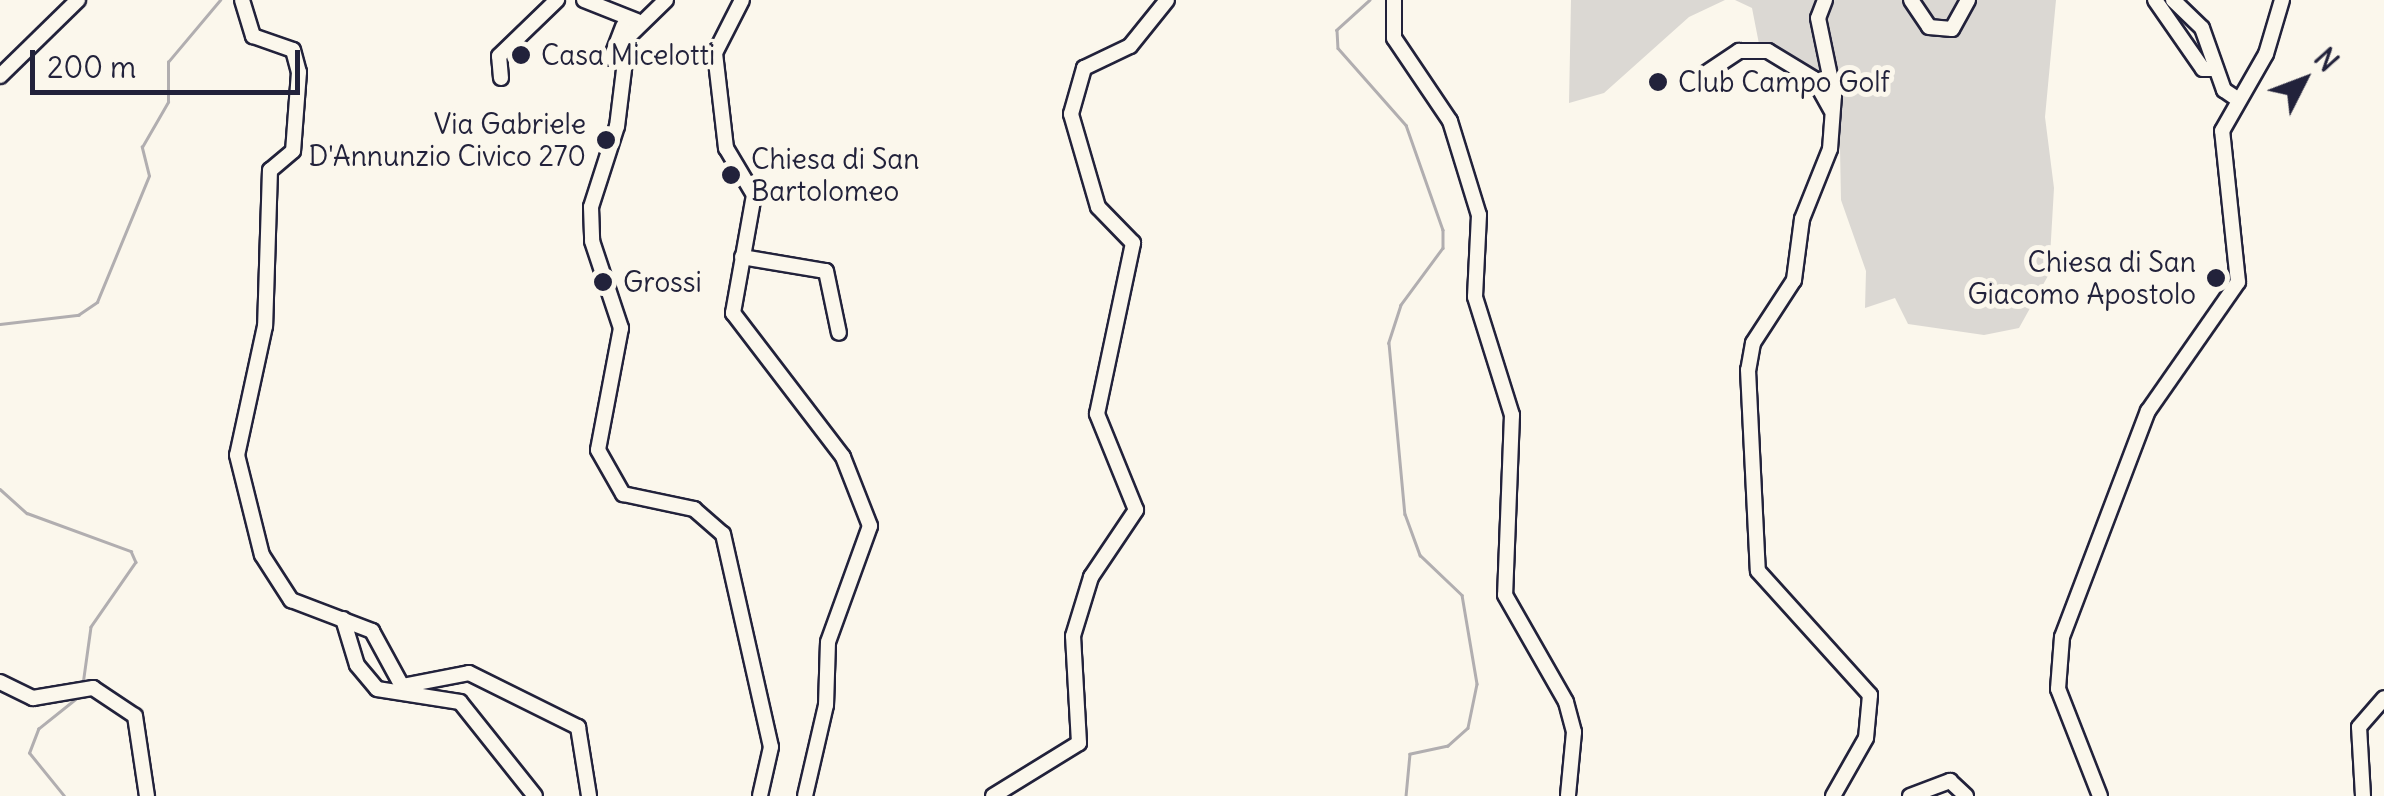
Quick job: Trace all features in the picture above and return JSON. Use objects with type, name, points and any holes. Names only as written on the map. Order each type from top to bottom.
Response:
[{"type":"street","points":[[0,76],[78,0]]},
{"type":"street","points":[[242,0],[252,36],[293,50],[299,72],[293,150],[270,170],[265,326],[244,400],[239,472],[283,594],[372,632],[394,680],[411,693]]},
{"type":"street","points":[[501,78],[498,56],[557,0]]},
{"type":"street","points":[[584,0],[632,18]]},
{"type":"street","points":[[611,58],[632,18],[666,0]]},
{"type":"street","points":[[742,0],[715,53],[715,81],[726,148],[754,195],[732,303],[741,331],[843,457],[870,526],[828,642],[826,705],[805,796]]},
{"type":"street","points":[[992,796],[1079,743],[1073,636],[1092,578],[1136,510],[1097,414],[1133,243],[1098,208],[1071,114],[1084,68],[1130,46],[1167,0]]},
{"type":"street","points":[[1394,0],[1394,38],[1450,121],[1479,215],[1476,297],[1512,415],[1504,595],[1566,702],[1574,732],[1568,796]]},
{"type":"street","points":[[1825,0],[1818,18],[1833,116],[1794,280],[1754,343],[1748,370],[1758,572],[1870,695],[1866,738],[1833,796]]},
{"type":"street","points":[[1911,0],[1929,28],[1952,29],[1968,0]]},
{"type":"street","points":[[2155,0],[2204,69],[2216,68]]},
{"type":"street","points":[[2173,0],[2202,28],[2216,68],[2236,98]]},
{"type":"street","points":[[2100,796],[2058,690],[2062,638],[2148,411],[2238,282],[2222,131],[2236,98],[2266,54],[2282,0]]},
{"type":"street","points":[[632,18],[591,207],[592,241],[621,328],[598,450],[622,494],[694,509],[723,534],[770,747],[760,796]]},
{"type":"street","points":[[1691,83],[1738,51],[1768,51],[1814,78],[1833,116]]},
{"type":"street","points":[[742,257],[826,271],[838,332]]},
{"type":"street","points":[[343,618],[366,680],[460,702],[535,796]]},
{"type":"street","points":[[411,693],[456,671],[561,717],[583,742],[588,796]]},
{"type":"street","points":[[0,682],[33,698],[94,688],[135,716],[147,796]]},
{"type":"street","points":[[2363,796],[2359,727],[2384,698]]},
{"type":"street","points":[[1910,796],[1950,780],[1966,796]]},
{"type":"shaded area","points":[[1571,0],[1725,0],[1689,17],[1604,93],[1569,103]]},
{"type":"shaded area","points":[[1735,0],[2056,0],[2045,117],[2054,188],[2049,274],[2019,328],[1984,335],[1908,324],[1895,298],[1865,308],[1866,271],[1841,200],[1839,96],[1793,56],[1759,44],[1752,8]]},
{"type":"waterway","points":[[0,324],[78,315],[97,302],[149,176],[142,147],[168,102],[168,62],[220,0]]},
{"type":"waterway","points":[[1370,0],[1337,30],[1338,48],[1406,125],[1443,230],[1443,248],[1401,305],[1389,343],[1405,514],[1420,555],[1462,595],[1477,684],[1468,728],[1448,746],[1410,754],[1406,796]]},
{"type":"waterway","points":[[0,489],[27,513],[131,551],[136,562],[91,627],[83,685]]},
{"type":"waterway","points":[[64,796],[29,753],[38,729],[78,697]]},
{"type":"place","name":"Casa Micelotti","points":[[521,55]]},
{"type":"place","name":"Club Campo Golf","points":[[1658,82]]},
{"type":"place","name":"Via Gabriele D'Annunzio Civico 270","points":[[606,140]]},
{"type":"place","name":"Chiesa di San Bartolomeo","points":[[731,175]]},
{"type":"place","name":"Chiesa di San Giacomo Apostolo","points":[[2216,278]]},
{"type":"place","name":"Grossi","points":[[603,282]]}]
